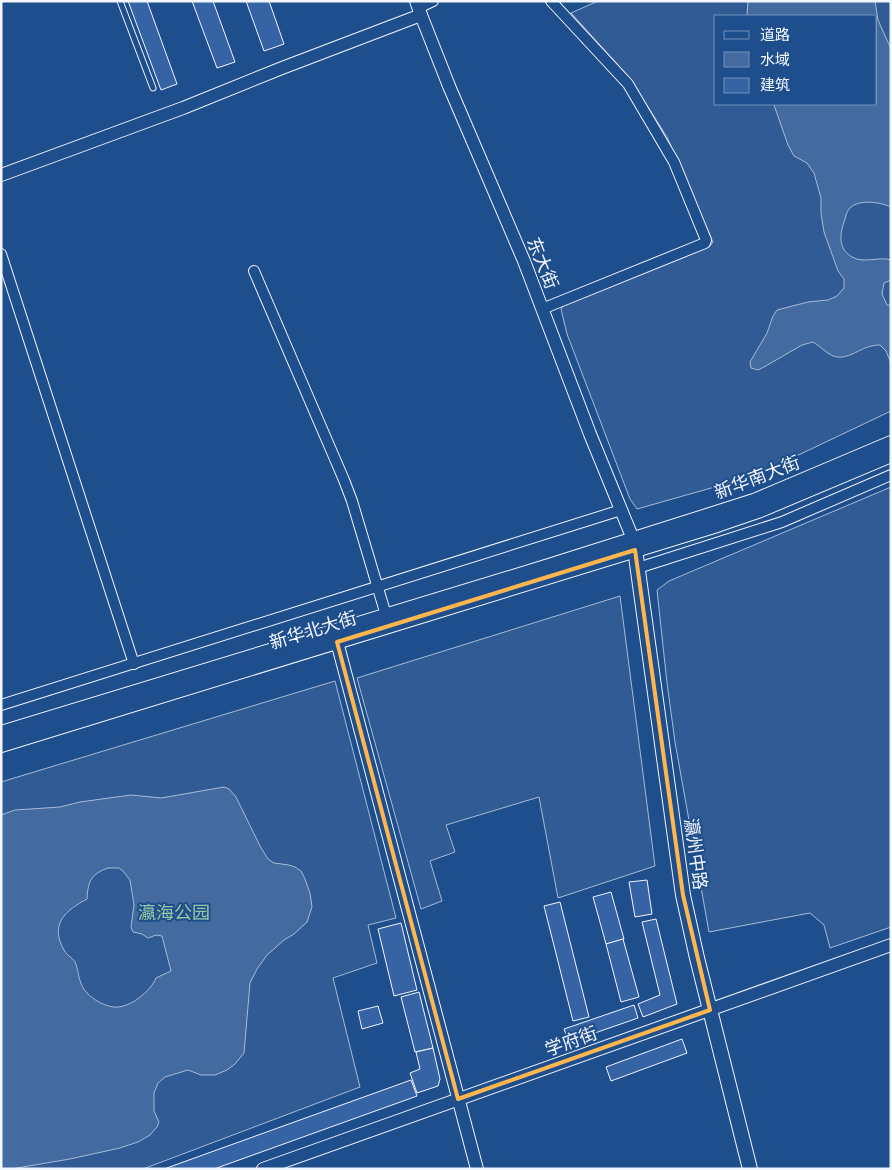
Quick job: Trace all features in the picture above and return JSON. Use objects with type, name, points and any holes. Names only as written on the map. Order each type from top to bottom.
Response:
[{"type":"main road","name":"新华南大街","points":[[634,545],[754,501],[891,442]]},
{"type":"main road","name":"新华南大街","points":[[634,545],[758,511],[891,455]]},
{"type":"main road","name":"瀛州中路","points":[[634,545],[683,895],[750,1169]]},
{"type":"main road","name":"新华北大街","points":[[1,733],[386,615],[634,545]]},
{"type":"main road","name":"新华北大街","points":[[1,745],[337,642],[634,545]]},
{"type":"street","points":[[1,175],[183,108],[282,68],[433,1]]},
{"type":"street","points":[[542,309],[705,243],[706,240],[674,162],[628,84],[551,1]]},
{"type":"street","name":"东大街","points":[[418,8],[449,86],[524,261],[634,545]]},
{"type":"street","points":[[1,254],[134,664]]},
{"type":"street","points":[[254,271],[344,480],[386,615]]},
{"type":"street","points":[[638,568],[782,522],[891,475]]},
{"type":"street","points":[[1,706],[621,510]]},
{"type":"street","points":[[337,642],[476,1169]]},
{"type":"street","name":"学府街","points":[[263,1169],[891,945]]},
{"type":"lane","points":[[120,1],[153,88]]},
{"type":"highlighted area","points":[[635,550],[683,895],[710,1010],[458,1099],[337,642]]},
{"type":"shaded area","points":[[598,1],[891,1],[891,411],[769,469],[743,479],[637,509],[630,499],[567,334],[561,309],[572,300],[710,246],[713,242],[667,137],[629,77],[571,13]]},
{"type":"shaded area","points":[[891,487],[891,927],[830,948],[824,925],[810,913],[709,932],[675,742],[657,590],[669,581]]},
{"type":"shaded area","points":[[620,596],[655,866],[558,898],[539,797],[446,825],[455,852],[430,861],[442,901],[421,909],[357,678]]},
{"type":"shaded area","name":"瀛海公园","points":[[335,681],[396,918],[368,925],[377,963],[333,978],[360,1087],[143,1169],[1,1169],[1,782]]},
{"type":"water","points":[[748,1],[875,1],[878,20],[891,49],[891,207],[870,202],[854,205],[847,213],[841,240],[847,253],[857,259],[891,260],[891,280],[884,283],[882,294],[887,305],[891,305],[891,363],[886,351],[880,345],[867,347],[849,356],[838,357],[830,355],[813,342],[802,345],[758,370],[751,368],[750,362],[767,333],[777,310],[808,302],[828,300],[837,296],[844,288],[844,279],[838,271],[824,232],[821,198],[814,173],[807,163],[794,156],[788,145],[774,105],[877,105],[877,15],[747,15]]},
{"type":"water","points":[[224,787],[229,789],[236,797],[268,859],[274,863],[295,867],[301,871],[310,893],[312,907],[307,922],[267,955],[250,983],[244,1053],[235,1064],[215,1075],[201,1075],[188,1070],[165,1077],[158,1083],[154,1093],[154,1111],[159,1122],[150,1135],[138,1142],[120,1148],[70,1159],[1,1169],[1,815],[15,810],[60,807],[80,802],[131,795],[161,798]],"holes":[[[108,868],[119,868],[130,880],[134,905],[131,927],[133,932],[148,938],[156,935],[162,936],[171,971],[156,978],[149,988],[133,1002],[120,1007],[114,1007],[99,1002],[84,990],[76,964],[64,950],[58,933],[59,925],[67,913],[87,899],[88,887],[94,876]]]},
{"type":"building","points":[[128,1],[147,1],[177,84],[161,90]]},
{"type":"building","points":[[192,1],[213,1],[235,62],[217,68]]},
{"type":"building","points":[[246,1],[269,1],[284,44],[264,51]]},
{"type":"building","points":[[647,880],[652,914],[635,917],[629,882]]},
{"type":"building","points":[[611,892],[624,939],[606,944],[593,897]]},
{"type":"building","points":[[560,902],[589,1017],[573,1021],[544,906]]},
{"type":"building","points":[[656,919],[677,1004],[643,1017],[638,1004],[660,995],[642,922]]},
{"type":"building","points":[[401,923],[417,990],[394,996],[378,929]]},
{"type":"building","points":[[623,939],[639,997],[621,1002],[606,944]]},
{"type":"building","points":[[419,992],[433,1048],[415,1052],[401,997]]},
{"type":"building","points":[[634,1005],[638,1018],[569,1042],[564,1029]]},
{"type":"building","points":[[378,1006],[383,1023],[362,1029],[358,1011]]},
{"type":"building","points":[[682,1039],[687,1053],[611,1081],[606,1067]]},
{"type":"building","points":[[433,1048],[440,1079],[438,1086],[417,1093],[410,1073],[420,1069],[416,1052]]},
{"type":"building","points":[[411,1080],[417,1096],[214,1169],[164,1169]]}]
